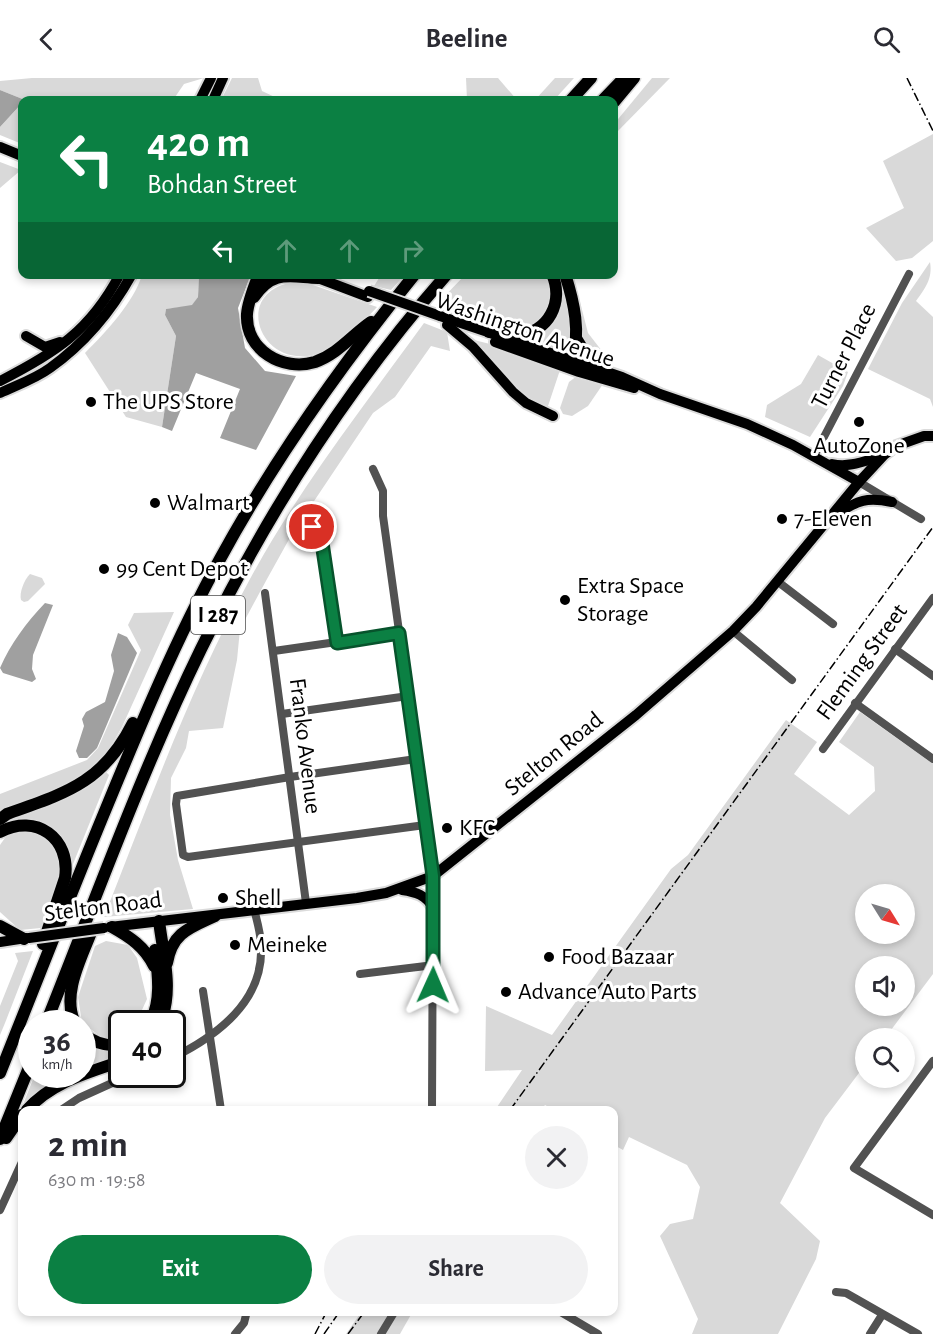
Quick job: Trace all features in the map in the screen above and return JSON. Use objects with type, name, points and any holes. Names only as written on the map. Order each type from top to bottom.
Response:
[{"type":"highway","points":[[575,96],[591,78]]},
{"type":"highway","points":[[607,96],[624,78]]},
{"type":"highway","points":[[618,97],[634,78]]},
{"type":"highway","points":[[257,279],[249,303],[248,324],[258,347],[275,360],[294,365],[314,362],[333,353],[384,313]]},
{"type":"highway","points":[[249,303],[262,287],[273,279]]},
{"type":"highway","name":"I 287","points":[[0,1073],[149,703],[196,604],[256,497],[321,397],[411,279]]},
{"type":"highway","name":"I 287","points":[[51,1010],[172,712],[231,591],[274,514],[316,448],[359,386],[443,279]]},
{"type":"highway","points":[[411,318],[429,305],[454,279]]},
{"type":"highway","points":[[489,332],[517,335],[529,333],[544,324],[552,314],[556,303],[554,279]]},
{"type":"highway","points":[[566,279],[572,298],[577,340],[572,361]]},
{"type":"highway","points":[[577,340],[588,358],[600,371]]},
{"type":"highway","points":[[0,819],[7,814],[60,795],[83,783],[100,770],[114,756],[135,720],[149,703]]},
{"type":"highway","points":[[0,832],[17,825],[35,826],[54,837],[65,854],[65,878],[31,977],[33,991]]},
{"type":"highway","points":[[70,1010],[71,992],[102,900],[99,890]]},
{"type":"highway","points":[[155,1010],[161,971],[178,936],[215,916]]},
{"type":"highway","points":[[155,921],[166,1006],[165,1010]]},
{"type":"highway","points":[[0,926],[27,938]]},
{"type":"highway","points":[[108,927],[142,948],[161,971]]},
{"type":"highway","points":[[32,1106],[55,1086],[108,1066]]},
{"type":"highway","points":[[0,1139],[21,1088]]},
{"type":"highway","points":[[0,1146],[18,1121]]},
{"type":"main road","points":[[202,96],[211,78]]},
{"type":"main road","points":[[215,96],[223,78]]},
{"type":"main road","points":[[0,147],[18,154]]},
{"type":"main road","points":[[0,381],[42,360],[56,350],[88,321],[118,279]]},
{"type":"main road","points":[[0,393],[49,369],[74,349],[110,312],[129,279]]},
{"type":"main road","name":"Washington Avenue","points":[[326,279],[579,372],[660,394]]},
{"type":"main road","points":[[26,336],[45,347],[51,346],[58,343],[83,321],[88,321]]},
{"type":"main road","points":[[441,321],[473,347],[513,392],[526,403],[553,416]]},
{"type":"main road","name":"Washington Avenue","points":[[441,321],[489,332],[622,377],[660,394],[747,424],[814,456],[859,482]]},
{"type":"main road","name":"Stelton Road","points":[[0,942],[155,921],[215,916],[254,909],[357,898],[399,890],[433,876],[636,715],[733,631],[884,455],[896,446],[933,436]]},
{"type":"main road","points":[[825,462],[846,465],[884,455]]},
{"type":"main road","points":[[827,522],[855,502],[878,499],[892,502]]},
{"type":"main road","points":[[399,890],[414,892],[424,897],[433,908]]},
{"type":"street","name":"Turner Place","points":[[814,456],[909,274]]},
{"type":"street","points":[[373,470],[383,491],[383,516],[433,876],[432,1106]]},
{"type":"street","name":"Washington Avenue","points":[[859,482],[921,519]]},
{"type":"street","points":[[312,527],[321,536],[337,643]]},
{"type":"street","points":[[777,581],[832,624]]},
{"type":"street","name":"Franko Avenue","points":[[265,593],[306,903]]},
{"type":"street","name":"Fleming Street","points":[[823,749],[933,598]]},
{"type":"street","points":[[733,631],[792,680]]},
{"type":"street","points":[[274,651],[399,633]]},
{"type":"street","points":[[895,649],[933,676]]},
{"type":"street","points":[[282,714],[408,696]]},
{"type":"street","points":[[855,703],[933,759]]},
{"type":"street","points":[[416,759],[186,794],[177,796],[176,804],[183,855],[188,857],[425,825]]},
{"type":"street","points":[[186,1050],[210,1036],[237,1013],[252,990],[261,961],[261,945],[254,909]]},
{"type":"street","points":[[360,974],[434,965]]},
{"type":"street","points":[[203,991],[220,1106]]},
{"type":"street","points":[[933,1060],[854,1168],[933,1215]]},
{"type":"street","points":[[67,1106],[108,1085]]},
{"type":"street","points":[[0,1210],[18,1171]]},
{"type":"street","points":[[836,1292],[846,1293],[918,1334]]},
{"type":"street","points":[[870,1334],[882,1315]]},
{"type":"street","points":[[235,1334],[245,1316]]},
{"type":"street","points":[[381,1334],[392,1316]]},
{"type":"street","points":[[567,1316],[598,1334]]},
{"type":"shaded area","points":[[32,78],[204,78],[184,84],[176,96],[18,97],[0,90],[0,81]]},
{"type":"shaded area","points":[[232,78],[258,78],[262,91],[273,96],[223,96]]},
{"type":"shaded area","points":[[466,78],[498,78],[514,96],[467,96]]},
{"type":"shaded area","points":[[555,78],[574,78],[558,96],[539,96]]},
{"type":"shaded area","points":[[652,78],[670,78],[618,131],[618,119]]},
{"type":"shaded area","points":[[0,90],[18,97],[18,107],[0,127]]},
{"type":"shaded area","points":[[18,107],[18,142],[0,135],[0,127]]},
{"type":"shaded area","points":[[933,134],[933,241],[912,258],[896,261],[866,228],[904,208],[883,161]]},
{"type":"shaded area","points":[[0,162],[18,169],[18,173],[0,188]]},
{"type":"shaded area","points":[[930,262],[929,278],[916,301],[933,317],[933,407],[930,399],[868,369],[902,303]]},
{"type":"shaded area","points":[[140,279],[199,279],[198,297],[192,306],[166,309],[165,315],[176,336],[162,427],[126,417],[85,353],[110,327],[133,296]]},
{"type":"shaded area","points":[[199,279],[249,279],[238,308],[245,348],[265,371],[296,376],[256,450],[220,438],[240,389],[196,373],[172,431],[162,427],[176,336],[165,315],[166,309],[192,305],[198,297]]},
{"type":"shaded area","points":[[378,279],[401,279],[391,290],[374,286]]},
{"type":"shaded area","points":[[461,279],[549,279],[553,301],[540,322],[522,332],[519,328],[492,326],[438,308],[436,305]]},
{"type":"shaded area","points":[[555,279],[563,279],[574,339],[570,354],[524,339],[544,328]]},
{"type":"shaded area","points":[[570,279],[574,279],[588,333],[612,364],[592,359],[584,345]]},
{"type":"shaded area","points":[[295,282],[307,283],[377,307],[353,332],[336,345],[311,355],[290,355],[274,347],[263,333],[258,317],[262,302],[274,289]]},
{"type":"shaded area","points":[[424,323],[447,332],[450,351],[431,346],[395,397],[373,413],[292,534],[240,629],[237,660],[223,728],[189,731],[186,748],[171,778],[170,815],[178,860],[193,909],[104,917],[190,703],[250,579],[289,512],[355,416]]},
{"type":"shaded area","points":[[474,340],[494,345],[560,370],[548,406],[542,408],[521,394]]},
{"type":"shaded area","points":[[818,355],[848,372],[843,386],[810,437],[765,417],[767,405],[801,384]]},
{"type":"shaded area","points":[[577,376],[603,384],[588,406],[572,416],[563,414],[560,408],[569,382]]},
{"type":"shaded area","points":[[30,574],[42,578],[45,584],[28,601],[24,602],[21,600],[21,590]]},
{"type":"shaded area","points":[[45,603],[53,605],[33,655],[32,669],[36,679],[32,682],[3,673],[0,668],[9,650],[25,626]]},
{"type":"shaded area","points":[[174,612],[122,727],[107,753],[84,776],[0,813],[0,794],[87,760],[98,748],[141,650],[128,625],[134,613]]},
{"type":"shaded area","points":[[118,633],[127,637],[137,653],[97,748],[87,758],[79,758],[76,751],[84,726],[82,719],[86,712],[105,702],[114,671],[111,655]]},
{"type":"shaded area","points":[[860,712],[933,764],[933,974],[915,998],[915,956],[855,956],[855,1016],[902,1016],[892,1028],[855,1028],[855,1078],[825,1118],[780,1203],[820,1241],[816,1259],[778,1334],[692,1334],[698,1319],[660,1236],[670,1224],[693,1219],[700,1187],[687,1165],[629,1137],[623,1150],[618,1147],[618,1106],[498,1106],[522,1070],[485,1071],[486,1006],[552,1035],[671,869],[688,855],[786,720],[817,742],[794,774],[849,815],[875,791],[874,767],[839,742]]},
{"type":"shaded area","points":[[105,771],[109,775],[71,869],[53,831],[0,828],[0,825],[11,815]]},
{"type":"shaded area","points":[[24,829],[42,834],[55,848],[62,872],[41,928],[20,930],[0,912],[0,845],[7,835]]},
{"type":"shaded area","points":[[106,941],[128,945],[137,958],[147,999],[142,1010],[108,1010],[108,1038],[96,1033],[96,1010],[80,1010],[78,997],[95,946]]},
{"type":"shaded area","points":[[33,951],[0,1035],[0,1006],[18,961],[15,953]]},
{"type":"shaded area","points":[[96,1041],[108,1044],[108,1061],[96,1066]]},
{"type":"shaded area","points":[[30,1088],[52,1088],[27,1104],[24,1102]]},
{"type":"shaded area","points":[[359,1316],[410,1316],[400,1334],[346,1334]]},
{"type":"railway","points":[[907,78],[933,131]]},
{"type":"railway","points":[[513,1106],[933,527]]},
{"type":"railway","points":[[315,1334],[324,1316]]},
{"type":"railway","points":[[324,1334],[337,1316]]},
{"type":"railway","points":[[348,1334],[361,1316]]},
{"type":"place","name":"The UPS Store","points":[[91,402]]},
{"type":"place","name":"AutoZone","points":[[859,422]]},
{"type":"place","name":"Walmart","points":[[155,503]]},
{"type":"place","name":"7-Eleven","points":[[782,519]]},
{"type":"place","name":"99 Cent Depot","points":[[104,569]]},
{"type":"place","name":"Extra Space Storage","points":[[565,600]]},
{"type":"place","name":"KFC","points":[[447,828]]},
{"type":"place","name":"Shell","points":[[223,898]]},
{"type":"place","name":"Meineke","points":[[235,945]]},
{"type":"place","name":"Food Bazaar","points":[[549,957]]},
{"type":"place","name":"Advance Auto Parts","points":[[506,992]]},
{"type":"route","points":[[312,527],[321,536],[337,643],[399,633],[433,876],[433,985]]}]
